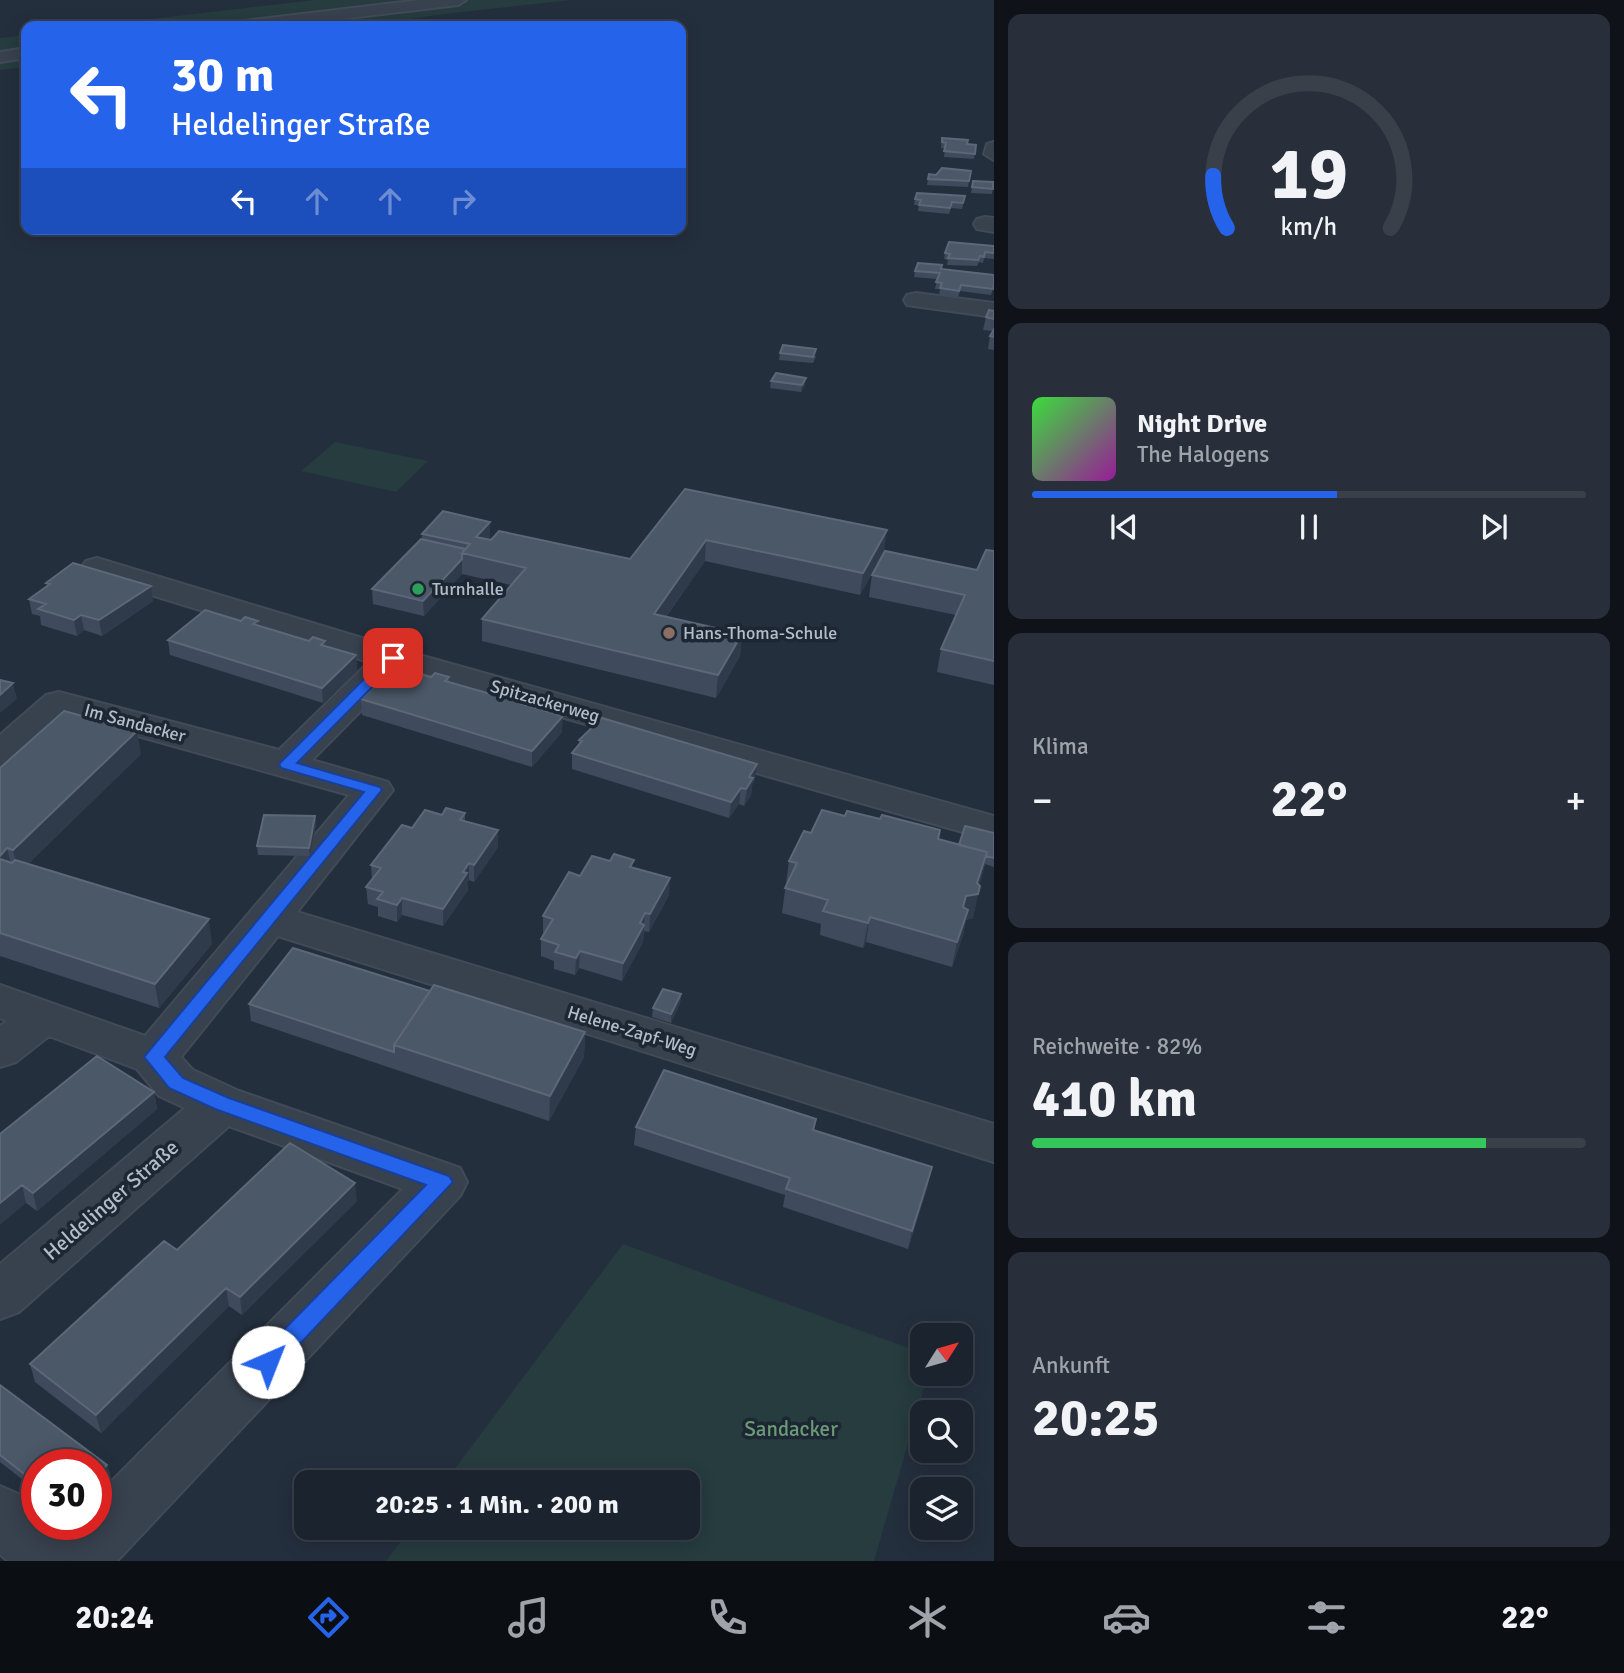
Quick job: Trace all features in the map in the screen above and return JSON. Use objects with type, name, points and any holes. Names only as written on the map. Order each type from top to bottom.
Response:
[{"type":"street","points":[[285,21],[458,0]]},
{"type":"street","points":[[0,57],[21,54]]},
{"type":"street","points":[[994,148],[994,154]]},
{"type":"street","points":[[916,300],[994,310]]},
{"type":"street","name":"Spitzackerweg","points":[[97,568],[393,658],[994,830]]},
{"type":"street","points":[[287,764],[393,658]]},
{"type":"street","name":"Im Sandacker","points":[[0,755],[59,703],[374,790],[154,1057]]},
{"type":"street","name":"Helene-Zapf-Weg","points":[[269,918],[994,1143]]},
{"type":"street","points":[[0,1000],[154,1057],[176,1083],[222,1104],[442,1182],[75,1561]]},
{"type":"street","points":[[0,1050],[43,1017]]},
{"type":"street","name":"Heldelinger Straße","points":[[0,1296],[222,1104]]},
{"type":"street","points":[[0,1516],[54,1561]]},
{"type":"green space","points":[[315,0],[571,0],[398,21],[134,21]]},
{"type":"green space","points":[[21,36],[21,68],[0,70],[0,38]]},
{"type":"green space","points":[[335,442],[428,461],[396,492],[301,471]]},
{"type":"green space","name":"Sandacker","points":[[623,1244],[910,1349],[910,1386],[925,1386],[920,1400],[910,1400],[910,1436],[874,1561],[386,1561],[402,1540],[700,1540],[700,1470],[454,1470]]},
{"type":"building","points":[[942,138],[968,140],[967,144],[976,145],[975,154],[944,151],[946,143],[942,142]]},
{"type":"building","points":[[942,168],[971,171],[969,181],[928,179],[929,174],[936,175]]},
{"type":"building","points":[[973,181],[993,182],[993,189],[972,187]]},
{"type":"building","points":[[917,193],[965,196],[963,203],[952,202],[950,208],[919,205],[921,200],[915,199]]},
{"type":"building","points":[[949,242],[994,246],[994,253],[985,252],[984,257],[980,256],[978,260],[948,258],[950,254],[945,253]]},
{"type":"building","points":[[918,263],[942,265],[941,269],[994,275],[993,289],[961,285],[959,291],[940,288],[942,283],[936,282],[940,273],[915,271]]},
{"type":"building","points":[[989,310],[994,311],[994,319],[986,317]]},
{"type":"building","points":[[783,345],[816,349],[813,357],[780,353]]},
{"type":"building","points":[[776,373],[806,378],[802,385],[771,381]]},
{"type":"building","points":[[685,489],[887,530],[863,573],[706,540],[654,614],[742,634],[718,675],[482,619],[526,568],[462,553],[470,544],[422,534],[443,511],[490,522],[476,537],[491,540],[499,531],[630,559]]},
{"type":"building","points":[[421,539],[465,549],[462,559],[423,601],[372,589]]},
{"type":"building","points":[[986,550],[994,551],[994,661],[941,649],[965,595],[872,575],[885,551],[977,570]]},
{"type":"building","points":[[73,563],[151,586],[99,620],[81,615],[74,620],[38,609],[46,604],[29,599]]},
{"type":"building","points":[[205,610],[241,621],[245,617],[258,621],[253,624],[309,641],[313,637],[325,641],[321,645],[356,655],[322,688],[168,640]]},
{"type":"building","points":[[394,666],[431,677],[435,673],[449,677],[445,681],[508,699],[511,695],[526,700],[522,704],[563,716],[532,751],[361,699]]},
{"type":"building","points":[[0,680],[13,683],[0,695]]},
{"type":"building","points":[[64,711],[137,731],[13,850],[7,848],[0,856],[0,768]]},
{"type":"building","points":[[602,718],[757,764],[749,777],[753,778],[746,789],[741,788],[731,802],[572,753],[582,741],[579,740]]},
{"type":"building","points":[[446,808],[465,813],[460,820],[498,830],[474,865],[469,863],[463,872],[467,873],[443,909],[402,898],[397,905],[377,899],[383,892],[366,887],[381,868],[371,865],[402,825],[412,828],[425,810],[442,815]]},
{"type":"building","points":[[822,810],[845,816],[847,811],[880,819],[882,815],[940,830],[938,839],[987,852],[977,883],[980,886],[978,894],[966,896],[963,907],[968,910],[957,942],[870,917],[868,923],[823,911],[828,900],[785,888],[797,863],[789,861],[804,831],[811,833]]},
{"type":"building","points":[[264,815],[315,816],[309,848],[257,846]]},
{"type":"building","points":[[965,826],[994,833],[994,858],[986,856],[987,852],[959,845]]},
{"type":"building","points":[[614,854],[634,860],[630,867],[670,878],[650,914],[645,913],[640,923],[644,925],[623,963],[580,951],[576,958],[555,952],[559,945],[541,939],[553,919],[543,916],[569,872],[580,876],[592,856],[610,861]]},
{"type":"building","points":[[0,859],[12,863],[15,860],[209,919],[155,984],[0,933]]},
{"type":"building","points":[[293,948],[430,991],[394,1045],[394,1052],[249,1004]]},
{"type":"building","points":[[434,985],[585,1032],[550,1096],[394,1045]]},
{"type":"building","points":[[663,989],[681,994],[671,1014],[653,1008]]},
{"type":"building","points":[[97,1056],[154,1092],[33,1193],[22,1185],[0,1203],[0,1134]]},
{"type":"building","points":[[664,1070],[816,1119],[813,1130],[932,1167],[912,1231],[786,1189],[790,1178],[636,1127]]},
{"type":"building","points":[[290,1143],[355,1183],[240,1297],[226,1288],[96,1415],[30,1364],[164,1241],[177,1250]]},
{"type":"building","points":[[0,1385],[86,1449],[21,1449],[21,1471],[0,1455]]},
{"type":"place","name":"Turnhalle","points":[[418,589]]},
{"type":"place","name":"Hans-Thoma-Schule","points":[[669,633]]},
{"type":"route","points":[[268,1362],[442,1182],[222,1104],[176,1083],[154,1057],[374,790],[287,764],[393,658]]}]
